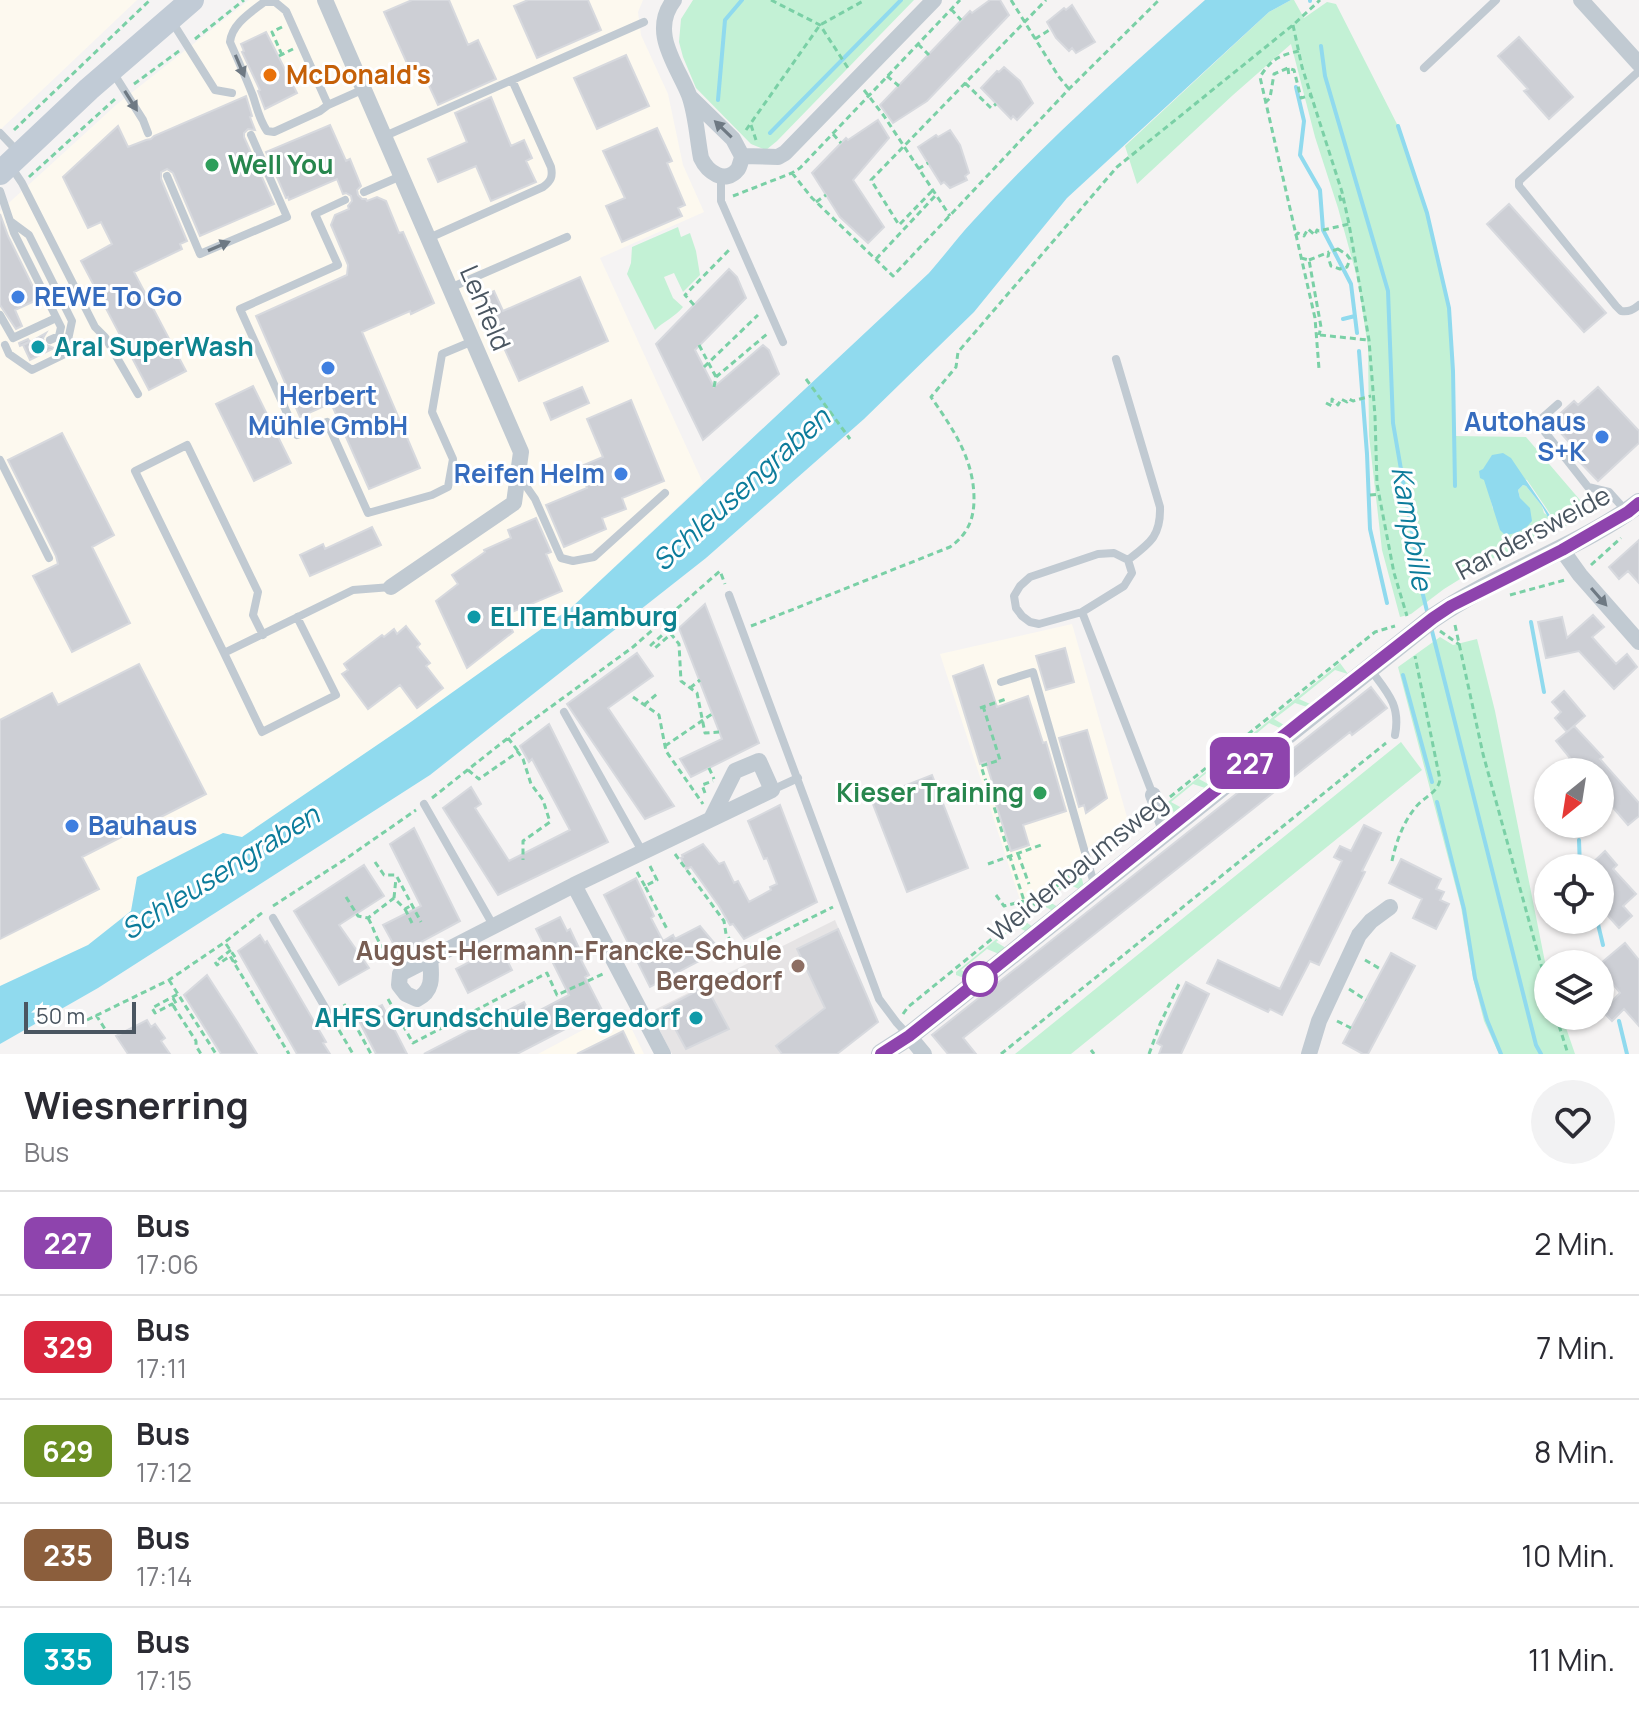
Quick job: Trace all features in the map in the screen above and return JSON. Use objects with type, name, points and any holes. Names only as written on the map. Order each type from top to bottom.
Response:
[{"type":"main road","points":[[7,152],[112,70],[181,7]]},
{"type":"street","name":"Lehfeld","points":[[325,0],[521,452],[514,503],[391,587]]},
{"type":"street","points":[[742,156],[778,157],[785,153],[851,74],[934,0]]},
{"type":"street","points":[[1581,0],[1639,64]]},
{"type":"street","points":[[670,2],[665,17],[666,48],[690,97],[701,158],[711,173],[731,175],[738,168],[742,156],[733,139],[690,97]]},
{"type":"street","name":"Randersweide","points":[[1418,628],[1631,516]]},
{"type":"street","points":[[1562,550],[1639,642]]},
{"type":"street","name":"Weidenbaumsweg","points":[[881,1054],[903,1030],[1095,887],[1418,628]]},
{"type":"street","points":[[430,957],[772,790],[759,761],[735,771],[712,817]]},
{"type":"street","points":[[1155,801],[1166,830]]},
{"type":"street","points":[[574,885],[663,1054]]},
{"type":"street","points":[[1309,1054],[1319,1021],[1359,935],[1390,907]]},
{"type":"street","points":[[903,1030],[924,1054]]},
{"type":"lane","points":[[1424,68],[1496,0]]},
{"type":"lane","points":[[328,105],[286,11],[275,2],[264,2],[234,29],[230,42],[256,111],[267,131],[274,132],[364,89]]},
{"type":"lane","points":[[181,7],[215,90],[232,93]]},
{"type":"lane","points":[[385,136],[644,22]]},
{"type":"lane","points":[[112,70],[148,133]]},
{"type":"lane","points":[[1639,71],[1519,181],[1519,186],[1621,311],[1631,311],[1639,305]]},
{"type":"lane","points":[[429,238],[543,187],[553,175],[512,80]]},
{"type":"lane","points":[[167,176],[200,254],[287,217],[251,135]]},
{"type":"lane","points":[[7,152],[95,327],[105,337],[138,394]]},
{"type":"lane","points":[[364,192],[402,176]]},
{"type":"lane","points":[[721,176],[721,201],[783,342]]},
{"type":"lane","points":[[0,191],[12,234],[61,327],[59,336],[50,340]]},
{"type":"lane","points":[[345,200],[315,214],[338,265],[240,309],[297,435],[327,422],[368,513],[432,495],[448,487],[453,459],[432,412],[434,397],[442,354],[473,341]]},
{"type":"lane","points":[[5,345],[9,354],[32,370],[65,354],[72,321],[29,235],[10,221]]},
{"type":"lane","points":[[450,288],[567,237]]},
{"type":"lane","points":[[0,315],[13,338],[56,318]]},
{"type":"lane","points":[[20,361],[26,352]]},
{"type":"lane","points":[[1116,359],[1160,507],[1157,533],[1128,560]]},
{"type":"lane","points":[[1558,404],[1541,419],[1541,427],[1588,487],[1609,492],[1631,516]]},
{"type":"lane","points":[[263,635],[253,615],[258,592],[187,445],[135,471],[262,732],[336,695],[297,617]]},
{"type":"lane","points":[[0,460],[49,558]]},
{"type":"lane","points":[[518,475],[535,499],[561,558],[573,561],[594,557],[665,493]]},
{"type":"lane","points":[[1114,553],[1128,560],[1132,573],[1124,586],[1082,612],[1039,624],[1030,622],[1016,608],[1014,596],[1030,577],[1098,554],[1114,553]]},
{"type":"lane","points":[[224,653],[353,590],[391,587]]},
{"type":"lane","points":[[729,595],[879,999],[903,1030]]},
{"type":"lane","points":[[1082,612],[1155,801]]},
{"type":"lane","points":[[1370,668],[1392,699],[1398,718],[1395,735]]},
{"type":"lane","points":[[1001,682],[1033,672],[1095,887]]},
{"type":"lane","points":[[564,712],[643,852]]},
{"type":"lane","points":[[772,790],[798,778]]},
{"type":"lane","points":[[424,804],[493,925]]},
{"type":"lane","points":[[273,918],[333,1021]]},
{"type":"path","points":[[7,152],[150,0]]},
{"type":"path","points":[[771,0],[820,25],[950,216]]},
{"type":"path","points":[[733,139],[746,130],[820,25],[865,0]]},
{"type":"path","points":[[1011,0],[1069,89]]},
{"type":"path","points":[[932,191],[899,225],[871,180],[1046,0]]},
{"type":"path","points":[[792,173],[816,202],[850,230],[893,276],[1069,89],[1159,0]]},
{"type":"path","points":[[742,630],[950,547],[961,539],[971,523],[974,508],[972,476],[957,436],[931,397],[956,367],[958,352],[1117,167],[1320,0]]},
{"type":"path","points":[[264,2],[276,11],[282,27],[272,32],[282,55]]},
{"type":"path","points":[[951,9],[961,20]]},
{"type":"path","points":[[1293,25],[1356,258],[1369,340],[1377,484],[1394,573],[1404,608],[1418,628],[1416,657],[1440,780],[1438,788],[1416,806],[1410,816],[1395,845],[1392,861]]},
{"type":"path","points":[[1035,39],[1051,29]]},
{"type":"path","points":[[918,44],[929,55]]},
{"type":"path","points":[[1299,51],[1282,55],[1267,65],[1260,77],[1315,318],[1319,369]]},
{"type":"path","points":[[1265,103],[1270,98],[1274,74],[1288,68],[1294,70],[1301,98],[1312,95]]},
{"type":"path","points":[[1288,68],[1289,77]]},
{"type":"path","points":[[887,76],[899,86]]},
{"type":"path","points":[[965,83],[991,108],[996,104]]},
{"type":"path","points":[[832,134],[841,143]]},
{"type":"path","points":[[918,169],[928,163]]},
{"type":"path","points":[[816,202],[826,195]]},
{"type":"path","points":[[876,259],[935,196]]},
{"type":"path","points":[[1295,236],[1298,233],[1304,236],[1308,229],[1315,235],[1317,230],[1349,224]]},
{"type":"path","points":[[694,305],[685,295],[732,247]]},
{"type":"path","points":[[1301,258],[1309,260],[1338,249],[1350,259]]},
{"type":"path","points":[[1329,252],[1331,266],[1340,269],[1347,267],[1350,259]]},
{"type":"path","points":[[1350,259],[1356,258]]},
{"type":"path","points":[[1309,260],[1321,327],[1318,334]]},
{"type":"path","points":[[704,367],[760,312],[765,322]]},
{"type":"path","points":[[716,377],[769,333]]},
{"type":"path","points":[[1318,334],[1369,340]]},
{"type":"path","points":[[699,345],[716,377],[714,387]]},
{"type":"path","points":[[746,352],[750,356]]},
{"type":"path","points":[[733,363],[737,368]]},
{"type":"path","points":[[806,379],[850,439]]},
{"type":"path","points":[[1326,403],[1332,406],[1332,399],[1338,405],[1341,399],[1347,402],[1372,394]]},
{"type":"path","points":[[1370,495],[1380,494]]},
{"type":"path","points":[[1510,596],[1580,575],[1631,516]]},
{"type":"path","points":[[87,1020],[169,980],[267,909],[424,804],[633,647],[720,571]]},
{"type":"path","points":[[672,612],[677,622],[651,645],[655,648],[671,634],[679,644],[681,681],[697,693],[705,733],[719,732]]},
{"type":"path","points":[[1418,628],[1448,614]]},
{"type":"path","points":[[903,1030],[908,1007],[1087,861],[1155,801],[1375,632],[1418,628],[1442,634],[1460,645],[1483,754],[1537,950]]},
{"type":"path","points":[[679,650],[687,646]]},
{"type":"path","points":[[690,688],[700,680]]},
{"type":"path","points":[[644,705],[658,693]]},
{"type":"path","points":[[633,697],[659,715],[666,751],[712,817]]},
{"type":"path","points":[[1006,699],[982,707],[1000,760],[981,766],[1027,910]]},
{"type":"path","points":[[699,704],[707,701]]},
{"type":"path","points":[[665,746],[712,714]]},
{"type":"path","points":[[1003,1053],[1395,735]]},
{"type":"path","points":[[508,738],[523,759],[531,784],[543,800],[550,822],[523,841],[523,860]]},
{"type":"path","points":[[468,770],[479,779],[518,752]]},
{"type":"path","points":[[709,768],[715,780]]},
{"type":"path","points":[[988,864],[1044,844]]},
{"type":"path","points":[[643,852],[657,880],[645,886],[668,931]]},
{"type":"path","points":[[1018,854],[1029,884]]},
{"type":"path","points":[[375,862],[384,875],[396,875]]},
{"type":"path","points":[[682,864],[724,921],[726,934],[739,953],[843,902]]},
{"type":"path","points":[[346,897],[358,916],[368,918],[394,898],[396,875]]},
{"type":"path","points":[[396,875],[421,922]]},
{"type":"path","points":[[996,895],[1004,906],[1024,901]]},
{"type":"path","points":[[394,898],[405,909],[412,923]]},
{"type":"path","points":[[405,909],[412,905]]},
{"type":"path","points":[[368,918],[375,938],[384,949],[371,953]]},
{"type":"path","points":[[225,942],[237,960],[234,963]]},
{"type":"path","points":[[231,950],[215,962],[217,965],[230,956],[289,1054]]},
{"type":"path","points":[[1359,957],[1382,970]]},
{"type":"path","points":[[387,996],[413,1043],[547,973],[557,995],[602,974]]},
{"type":"path","points":[[169,980],[216,1054]]},
{"type":"path","points":[[1149,1054],[1180,982]]},
{"type":"path","points":[[1344,987],[1366,1000]]},
{"type":"path","points":[[178,994],[152,1008],[155,1013],[172,1004],[201,1054]]},
{"type":"path","points":[[173,998],[177,1005],[174,1007]]},
{"type":"path","points":[[344,1004],[371,1054]]},
{"type":"path","points":[[96,1015],[105,1029]]},
{"type":"path","points":[[1330,1017],[1351,1028]]},
{"type":"path","points":[[333,1021],[353,1054]]},
{"type":"path","points":[[1560,1030],[1568,1054]]},
{"type":"path","points":[[285,1049],[292,1045]]},
{"type":"shaded area","points":[[0,0],[137,0],[0,130]]},
{"type":"shaded area","points":[[249,0],[643,0],[638,12],[641,35],[668,94],[683,165],[704,212],[600,258],[703,483],[572,607],[242,838],[223,833],[137,877],[131,911],[88,945],[0,986],[0,211],[116,105]]},
{"type":"shaded area","points":[[1072,624],[1129,824],[1023,909],[940,654]]},
{"type":"shaded area","name":"August-Hermann-Francke-Schule Bergedorf","points":[[835,920],[878,1022],[837,1054],[672,1054],[650,1012]]},
{"type":"shaded area","points":[[622,1009],[644,1054],[538,1054]]},
{"type":"green space","points":[[693,0],[914,0],[766,150],[751,144],[696,88],[679,42],[681,19]]},
{"type":"green space","points":[[1294,0],[1304,18],[1327,2],[1336,4],[1398,126],[1427,213],[1449,308],[1454,436],[1526,437],[1592,514],[1494,558],[1411,614],[1400,617],[1382,550],[1369,436],[1368,348],[1358,281],[1291,44],[1137,184],[1125,146],[1269,12]],"holes":[[[1483,469],[1527,480],[1555,521],[1544,513],[1542,506],[1523,485],[1518,490],[1520,498],[1493,509]]]},
{"type":"green space","points":[[678,227],[681,237],[690,233],[700,275],[683,292],[674,273],[664,277],[673,298],[683,307],[655,330],[627,274],[632,247]]},
{"type":"green space","points":[[1440,637],[1453,645],[1477,639],[1495,711],[1534,907],[1534,934],[1539,934],[1543,950],[1534,950],[1534,1030],[1567,1030],[1575,1054],[1499,1054],[1484,1021],[1461,907],[1398,667]]},
{"type":"green space","points":[[1340,663],[1348,674],[1335,670],[1299,699],[1310,704],[1307,707],[1295,703],[1274,719],[1284,725],[1280,728],[1269,723],[1250,739],[1260,744],[1257,747],[1245,742],[1223,760],[1233,766],[1229,770],[1218,764],[1199,779],[1210,785],[1205,788],[1193,784],[1171,802],[1182,808],[1176,813],[1163,806]]},
{"type":"green space","points":[[1401,742],[1422,770],[1071,1054],[1015,1054]]},
{"type":"green space","points":[[1080,871],[1084,887],[1081,890],[1068,884],[1048,901],[1058,907],[1053,911],[1042,905],[1023,920],[1033,927],[1027,932],[1016,926],[996,942],[1006,948],[999,954],[987,949],[961,970],[974,976],[969,980],[956,975],[956,972]]},
{"type":"water","name":"Schleusengraben","points":[[1205,0],[1291,0],[1269,12],[1067,198],[974,312],[864,419],[706,558],[430,775],[98,988],[0,1044],[0,986],[88,945],[131,911],[137,877],[223,833],[242,837],[572,607],[929,273],[967,227],[1028,163]]},
{"type":"water","points":[[1503,453],[1511,458],[1555,523],[1550,521],[1542,506],[1523,485],[1518,490],[1520,498],[1530,508],[1532,521],[1513,533],[1505,535],[1500,530],[1479,471],[1492,455]]},
{"type":"building","points":[[412,0],[449,0],[468,45],[478,40],[496,79],[438,105],[420,66],[410,70],[384,12]]},
{"type":"building","points":[[528,0],[588,0],[601,30],[537,58],[514,6]]},
{"type":"building","points":[[990,0],[1000,0],[1009,15],[927,101],[893,123],[880,105],[970,11],[972,13]]},
{"type":"building","points":[[1072,5],[1095,42],[1076,53],[1072,48],[1069,51],[1056,38],[1047,22]]},
{"type":"building","name":"McDonald's","points":[[266,32],[297,93],[265,109],[241,44]]},
{"type":"building","points":[[1519,37],[1573,97],[1549,119],[1524,91],[1528,89],[1498,56]]},
{"type":"building","points":[[626,55],[649,106],[597,129],[574,78]]},
{"type":"building","points":[[1004,67],[1020,81],[1033,103],[1017,120],[1013,116],[1011,119],[981,88]]},
{"type":"building","points":[[246,96],[255,130],[248,129],[244,137],[274,204],[200,236],[173,173],[167,169],[161,172],[161,179],[187,241],[180,244],[182,249],[134,272],[186,371],[149,390],[81,261],[112,244],[101,222],[88,228],[63,177],[118,126],[128,147]]},
{"type":"building","points":[[491,97],[511,146],[524,140],[532,158],[526,161],[536,182],[491,201],[476,166],[438,182],[428,159],[467,142],[455,113]]},
{"type":"building","points":[[878,120],[889,138],[853,180],[884,227],[868,243],[840,217],[812,173],[846,138],[848,140]]},
{"type":"building","name":"Herbert Mühle GmbH","points":[[330,125],[346,161],[350,159],[361,186],[357,190],[358,195],[367,201],[377,197],[386,201],[434,303],[362,332],[420,468],[369,489],[331,403],[300,417],[256,316],[347,275],[348,265],[331,225],[335,215],[349,209],[351,196],[343,194],[337,179],[289,200],[266,152]]},
{"type":"building","points":[[657,128],[672,161],[667,163],[685,205],[678,208],[682,216],[622,242],[606,206],[625,198],[603,151]]},
{"type":"building","points":[[950,130],[960,145],[969,173],[965,176],[967,180],[950,188],[944,182],[941,184],[918,147]]},
{"type":"building","points":[[1509,204],[1606,313],[1584,332],[1487,224]]},
{"type":"building","points":[[0,214],[39,299],[15,310],[22,326],[16,329],[0,305]]},
{"type":"building","points":[[729,269],[737,277],[746,298],[695,350],[714,387],[763,345],[769,350],[779,374],[703,440],[656,344]]},
{"type":"building","points":[[580,277],[608,341],[519,381],[481,297],[494,291],[503,311]]},
{"type":"building","name":"Aral SuperWash","points":[[46,333],[44,344],[54,348],[30,360],[23,345],[29,342],[20,346],[19,343],[28,339],[30,342]]},
{"type":"building","points":[[253,386],[291,463],[254,481],[216,404]]},
{"type":"building","points":[[582,387],[589,403],[551,420],[544,403]]},
{"type":"building","name":"Autohaus S+K","points":[[1598,387],[1639,431],[1639,443],[1598,481],[1573,455],[1577,451],[1551,422],[1574,401],[1578,405]]},
{"type":"building","name":"Reifen Helm","points":[[631,400],[664,481],[622,498],[626,509],[602,518],[606,529],[564,547],[546,505],[587,488],[579,467],[603,457],[587,419]]},
{"type":"building","points":[[62,433],[114,535],[92,547],[130,623],[72,652],[33,576],[58,564],[56,556],[8,460]]},
{"type":"building","points":[[536,518],[551,552],[546,554],[562,591],[505,615],[513,632],[467,668],[436,601],[458,584],[452,575],[484,550],[511,538],[508,530]]},
{"type":"building","points":[[372,527],[381,545],[310,576],[300,555],[323,544],[325,549]]},
{"type":"building","points":[[1639,540],[1639,583],[1628,571],[1619,579],[1609,567]]},
{"type":"building","points":[[705,604],[759,743],[691,777],[680,759],[722,739],[679,628]]},
{"type":"building","points":[[1593,615],[1604,627],[1592,637],[1616,664],[1627,654],[1637,667],[1614,689],[1579,651],[1546,658],[1538,622],[1562,617],[1567,638]]},
{"type":"building","name":"ELITE Hamburg","points":[[406,626],[430,663],[426,666],[443,688],[417,708],[400,685],[368,709],[342,674],[348,670],[344,664],[382,635],[384,637],[394,629],[397,634]]},
{"type":"building","points":[[1065,648],[1074,682],[1046,690],[1036,656]]},
{"type":"building","points":[[637,653],[653,676],[608,708],[674,806],[645,819],[567,704]]},
{"type":"building","name":"Bauhaus","points":[[139,664],[206,794],[82,857],[99,889],[0,939],[0,720],[52,693],[58,705]]},
{"type":"building","points":[[983,665],[997,707],[1028,696],[1043,743],[1046,742],[1066,811],[1023,825],[1029,845],[1011,851],[986,762],[980,764],[953,676]]},
{"type":"building","points":[[1371,687],[1387,708],[1352,735],[1350,732],[963,1038],[976,1054],[948,1054],[932,1035]]},
{"type":"building","points":[[1564,691],[1585,716],[1567,732],[1555,718],[1561,712],[1552,702]]},
{"type":"building","points":[[549,724],[608,842],[498,895],[443,808],[471,787],[481,804],[475,808],[509,861],[570,830],[532,759],[529,762],[520,746]]},
{"type":"building","points":[[1574,726],[1603,757],[1570,758],[1556,741]]},
{"type":"building","points":[[1087,730],[1107,798],[1086,813],[1084,805],[1079,807],[1059,738]]},
{"type":"building","points":[[932,775],[968,868],[907,892],[871,799]]},
{"type":"building","points":[[1614,775],[1639,803],[1639,816],[1628,825],[1614,809]]},
{"type":"building","points":[[780,805],[817,902],[744,939],[733,924],[730,925],[691,867],[686,869],[681,858],[703,844],[719,864],[724,862],[734,883],[738,881],[749,902],[777,884],[748,821]]},
{"type":"building","points":[[1364,825],[1381,833],[1362,871],[1365,872],[1319,965],[1310,961],[1282,1015],[1270,1009],[1268,1012],[1207,983],[1218,960],[1280,989],[1342,861],[1334,857],[1340,846],[1351,851]]},
{"type":"building","points":[[414,828],[460,921],[399,954],[383,925],[421,906],[390,844]]},
{"type":"building","points":[[1401,859],[1441,879],[1436,889],[1444,892],[1440,900],[1449,904],[1436,929],[1413,918],[1422,899],[1389,883]]},
{"type":"building","points":[[364,865],[384,896],[339,925],[369,968],[339,985],[294,911]]},
{"type":"building","points":[[1614,870],[1636,894],[1623,906],[1632,916],[1619,928],[1614,922]]},
{"type":"building","points":[[636,878],[663,941],[673,935],[675,939],[700,926],[720,950],[650,987],[604,895]]},
{"type":"building","points":[[560,917],[567,931],[570,929],[584,959],[581,960],[589,975],[585,977],[602,1010],[517,1054],[424,1054],[524,1002],[531,1015],[569,995],[536,929]]},
{"type":"building","points":[[838,929],[878,1022],[837,1054],[782,1054],[776,1046],[825,1008],[797,949]]},
{"type":"building","points":[[260,935],[265,943],[267,941],[330,1054],[297,1054],[238,951]]},
{"type":"building","points":[[1625,943],[1639,960],[1639,1026],[1624,1009],[1614,1019],[1614,999],[1620,993],[1614,986],[1614,952]]},
{"type":"building","points":[[500,946],[512,970],[468,993],[456,969]]},
{"type":"building","points":[[1391,953],[1415,966],[1368,1054],[1363,1054],[1343,1043]]},
{"type":"building","points":[[207,975],[257,1054],[221,1054],[184,995]]},
{"type":"building","points":[[1186,982],[1209,994],[1181,1054],[1159,1054],[1162,1046],[1157,1043]]},
{"type":"building","name":"AHFS Grundschule Bergedorf","points":[[706,986],[729,1029],[686,1049],[664,1008]]},
{"type":"building","points":[[382,1005],[407,1054],[376,1054],[357,1017]]},
{"type":"building","points":[[147,1020],[151,1027],[155,1024],[165,1038],[161,1041],[170,1054],[128,1054],[116,1036]]},
{"type":"building","points":[[623,1031],[634,1054],[577,1054]]},
{"type":"waterway","points":[[718,100],[725,20],[742,0]]},
{"type":"waterway","points":[[770,133],[901,0]]},
{"type":"waterway","name":"Kampbille","points":[[1321,46],[1325,76],[1388,291],[1393,423],[1428,615]]},
{"type":"waterway","points":[[1296,87],[1304,121],[1300,155],[1320,190],[1323,230],[1351,284],[1357,333]]},
{"type":"waterway","points":[[1398,126],[1427,213],[1449,308],[1455,486]]},
{"type":"waterway","points":[[1343,319],[1355,316]]},
{"type":"waterway","points":[[1359,351],[1370,529],[1387,603]]},
{"type":"waterway","points":[[1531,622],[1544,692]]},
{"type":"waterway","name":"Kampbille","points":[[1431,627],[1536,1045],[1541,1054]]},
{"type":"waterway","points":[[1403,675],[1432,782]]},
{"type":"waterway","points":[[1437,802],[1464,909],[1475,978],[1501,1054]]},
{"type":"waterway","points":[[1579,840],[1580,854]]},
{"type":"waterway","points":[[1600,934],[1603,945]]},
{"type":"waterway","points":[[1619,1021],[1627,1054]]},
{"type":"bus line","name":"227","points":[[881,1054],[909,1036],[1433,618],[1562,550],[1639,503]]},
{"type":"place","name":"McDonald's","points":[[270,75]]},
{"type":"place","name":"Well You","points":[[212,165]]},
{"type":"place","name":"REWE To Go","points":[[18,297]]},
{"type":"place","name":"Aral SuperWash","points":[[38,347]]},
{"type":"place","name":"Herbert Mühle GmbH","points":[[328,368]]},
{"type":"place","name":"Autohaus S+K","points":[[1602,437]]},
{"type":"place","name":"Reifen Helm","points":[[621,474]]},
{"type":"place","name":"ELITE Hamburg","points":[[474,617]]},
{"type":"place","name":"Kieser Training","points":[[1040,793]]},
{"type":"place","name":"Bauhaus","points":[[72,826]]},
{"type":"place","name":"August-Hermann-Francke-Schule Bergedorf","points":[[798,966]]},
{"type":"place","name":"AHFS Grundschule Bergedorf","points":[[696,1018]]}]
